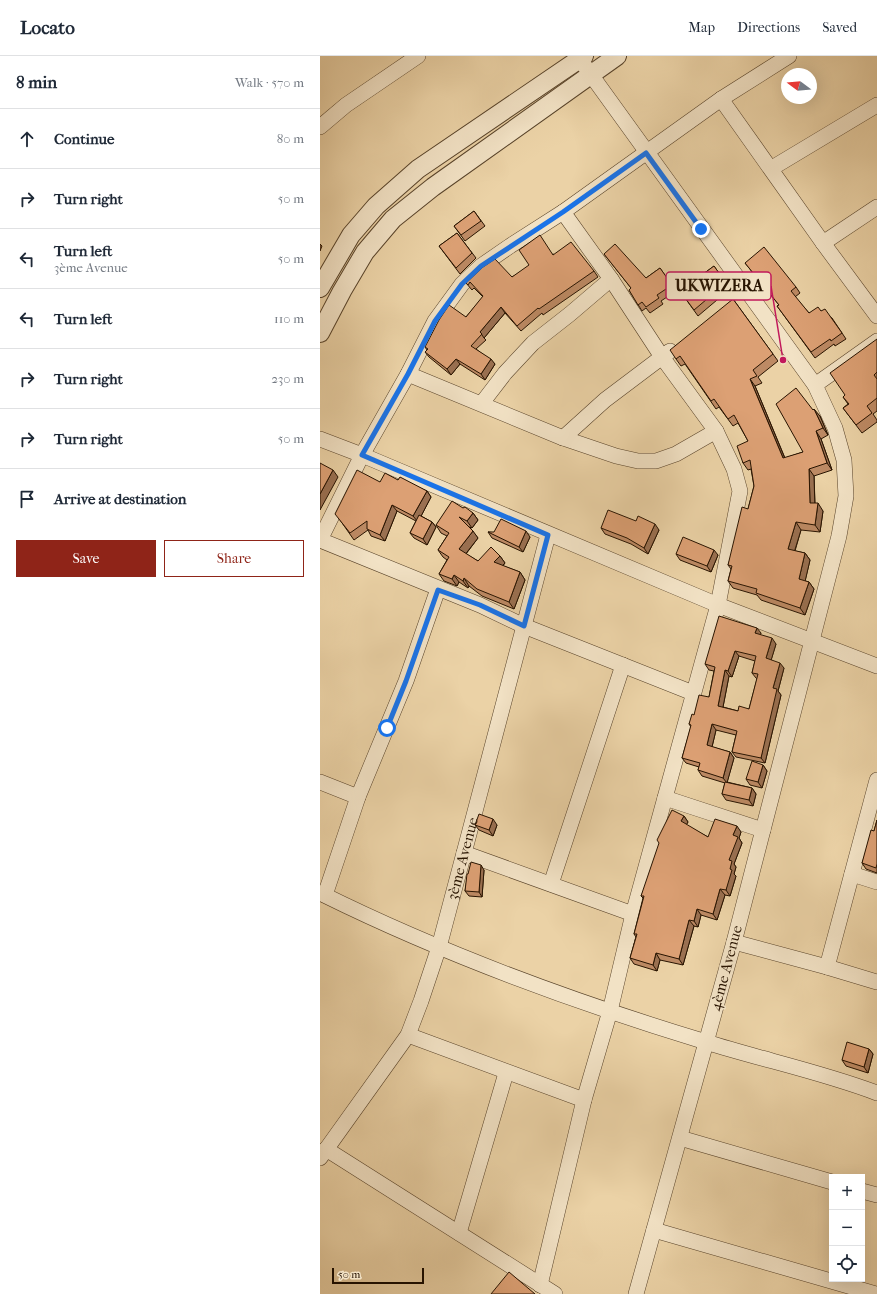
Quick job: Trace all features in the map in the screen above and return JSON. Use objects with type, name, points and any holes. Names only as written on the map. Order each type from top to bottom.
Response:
[{"type":"street","points":[[320,127],[346,105],[418,56]]},
{"type":"street","points":[[320,333],[365,252],[393,219],[432,187],[617,56]]},
{"type":"street","points":[[693,692],[524,626],[480,605],[438,590],[320,540],[362,455],[408,374],[435,321],[462,284],[481,266],[563,212],[721,99],[789,56]]},
{"type":"street","points":[[320,288],[351,236],[376,206],[418,169],[580,57]]},
{"type":"street","name":"4ème Avenue","points":[[580,57],[590,74],[646,153],[740,293],[815,386],[835,428],[844,460],[846,496],[839,536],[734,942],[636,1294]]},
{"type":"street","points":[[721,99],[772,168],[823,243],[877,316]]},
{"type":"street","points":[[772,168],[877,104]]},
{"type":"street","points":[[823,243],[877,207]]},
{"type":"street","points":[[540,1285],[584,1100],[610,1011],[693,692],[718,605],[740,491],[734,469],[716,432],[662,357],[611,279],[563,212]]},
{"type":"street","points":[[482,403],[505,373],[533,343],[611,279]]},
{"type":"street","points":[[815,386],[877,341]]},
{"type":"street","points":[[563,438],[605,400],[680,342]]},
{"type":"street","points":[[408,374],[482,403],[563,438],[616,456],[638,461],[656,461],[676,454],[716,432]]},
{"type":"street","points":[[320,439],[362,455],[548,535],[718,605],[877,666]]},
{"type":"street","name":"3ème Avenue","points":[[323,1154],[408,1035],[439,947],[548,535]]},
{"type":"street","points":[[438,590],[406,681],[358,797],[322,894],[439,947],[505,974],[610,1011],[706,1042],[877,1093]]},
{"type":"street","points":[[552,884],[623,664]]},
{"type":"street","points":[[827,967],[852,874],[872,814],[877,780]]},
{"type":"street","points":[[320,782],[358,797]]},
{"type":"street","points":[[665,798],[763,830]]},
{"type":"street","points":[[464,853],[634,914]]},
{"type":"street","points":[[852,874],[877,882]]},
{"type":"street","points":[[734,942],[877,982]]},
{"type":"street","points":[[408,1035],[506,1073],[584,1100]]},
{"type":"street","points":[[459,1233],[506,1073]]},
{"type":"street","points":[[680,1138],[829,1181]]},
{"type":"street","points":[[323,1154],[459,1233],[555,1294]]},
{"type":"street","points":[[865,1192],[877,1195]]},
{"type":"street","points":[[654,1230],[876,1294]]},
{"type":"building","points":[[474,211],[481,221],[461,235],[454,226]]},
{"type":"building","points":[[457,233],[472,253],[456,268],[439,246]]},
{"type":"building","points":[[540,235],[553,255],[571,242],[594,271],[539,309],[538,308],[517,326],[501,307],[480,332],[482,334],[471,346],[491,359],[481,374],[456,359],[447,369],[425,352],[428,349],[425,347],[439,320],[449,305],[466,317],[483,296],[470,282],[468,285],[466,283],[483,267],[495,259],[512,277],[529,265],[519,250]]},
{"type":"building","points":[[615,244],[646,278],[660,268],[672,285],[657,295],[659,298],[646,307],[642,302],[638,305],[629,290],[631,288],[604,254]]},
{"type":"building","points":[[764,247],[796,287],[791,291],[809,313],[818,307],[821,311],[825,309],[842,333],[811,352],[777,306],[779,305],[745,263]]},
{"type":"building","points":[[714,266],[726,283],[694,310],[680,291]]},
{"type":"building","points":[[733,299],[773,354],[753,370],[757,376],[750,379],[783,458],[803,452],[776,404],[796,388],[813,410],[814,409],[823,428],[816,431],[827,463],[809,469],[810,503],[818,503],[815,525],[796,522],[788,549],[805,553],[799,579],[809,582],[800,608],[756,593],[757,589],[728,581],[732,566],[728,565],[742,507],[748,509],[754,486],[750,460],[743,463],[737,446],[748,441],[734,415],[728,419],[714,399],[711,401],[680,356],[676,359],[670,350]]},
{"type":"building","points":[[877,339],[877,372],[874,375],[877,379],[877,398],[867,406],[872,413],[856,425],[843,408],[849,404],[843,397],[845,395],[830,373]]},
{"type":"building","points":[[320,463],[333,470],[320,494]]},
{"type":"building","points":[[357,470],[380,482],[385,473],[398,480],[400,477],[427,491],[413,516],[392,505],[380,535],[367,529],[367,521],[350,533],[335,514]]},
{"type":"building","points":[[452,501],[463,508],[465,507],[473,513],[467,521],[459,517],[473,531],[459,549],[478,561],[491,547],[500,556],[494,562],[520,572],[509,602],[477,589],[464,578],[463,581],[454,575],[452,579],[439,574],[449,557],[438,550],[449,533],[436,525]]},
{"type":"building","points":[[608,510],[636,521],[638,516],[655,524],[644,548],[627,538],[601,528]]},
{"type":"building","points":[[419,515],[432,522],[423,539],[410,533]]},
{"type":"building","points":[[501,519],[526,531],[519,547],[488,532],[494,532]]},
{"type":"building","points":[[683,537],[714,550],[707,566],[676,554]]},
{"type":"building","points":[[719,616],[757,628],[755,633],[772,638],[766,658],[780,663],[773,688],[777,689],[761,758],[732,752],[737,731],[712,724],[707,745],[730,752],[723,778],[698,770],[700,763],[682,758],[691,725],[689,724],[692,714],[694,715],[699,695],[709,697],[715,667],[705,664]],"holes":[[[735,651],[756,656],[752,673],[758,674],[749,709],[739,706],[738,711],[718,706],[725,670],[728,671]]]},
{"type":"building","points":[[752,761],[763,765],[758,782],[746,779]]},
{"type":"building","points":[[725,782],[752,788],[749,800],[722,794]]},
{"type":"building","points":[[672,810],[684,816],[681,821],[708,837],[715,819],[737,826],[733,835],[738,837],[729,860],[732,861],[730,869],[732,870],[726,890],[720,889],[713,914],[697,909],[694,921],[689,920],[679,959],[656,953],[653,965],[630,958],[637,934],[634,934],[644,896],[641,896],[659,843],[657,840]]},
{"type":"building","points":[[479,814],[493,819],[489,830],[475,825]]},
{"type":"building","points":[[877,820],[876,868],[862,863],[871,830],[874,831]]},
{"type":"building","points":[[471,862],[481,865],[479,892],[465,891],[467,874]]},
{"type":"building","points":[[847,1042],[869,1049],[864,1067],[842,1060]]},
{"type":"building","points":[[509,1272],[535,1294],[491,1294]]},
{"type":"place","name":"UKWIZERA","points":[[783,360]]},
{"type":"route","points":[[387,728],[406,681],[438,590],[480,605],[524,626],[548,535],[362,455],[408,374],[435,321],[462,284],[481,266],[563,212],[646,153],[701,229]]}]
